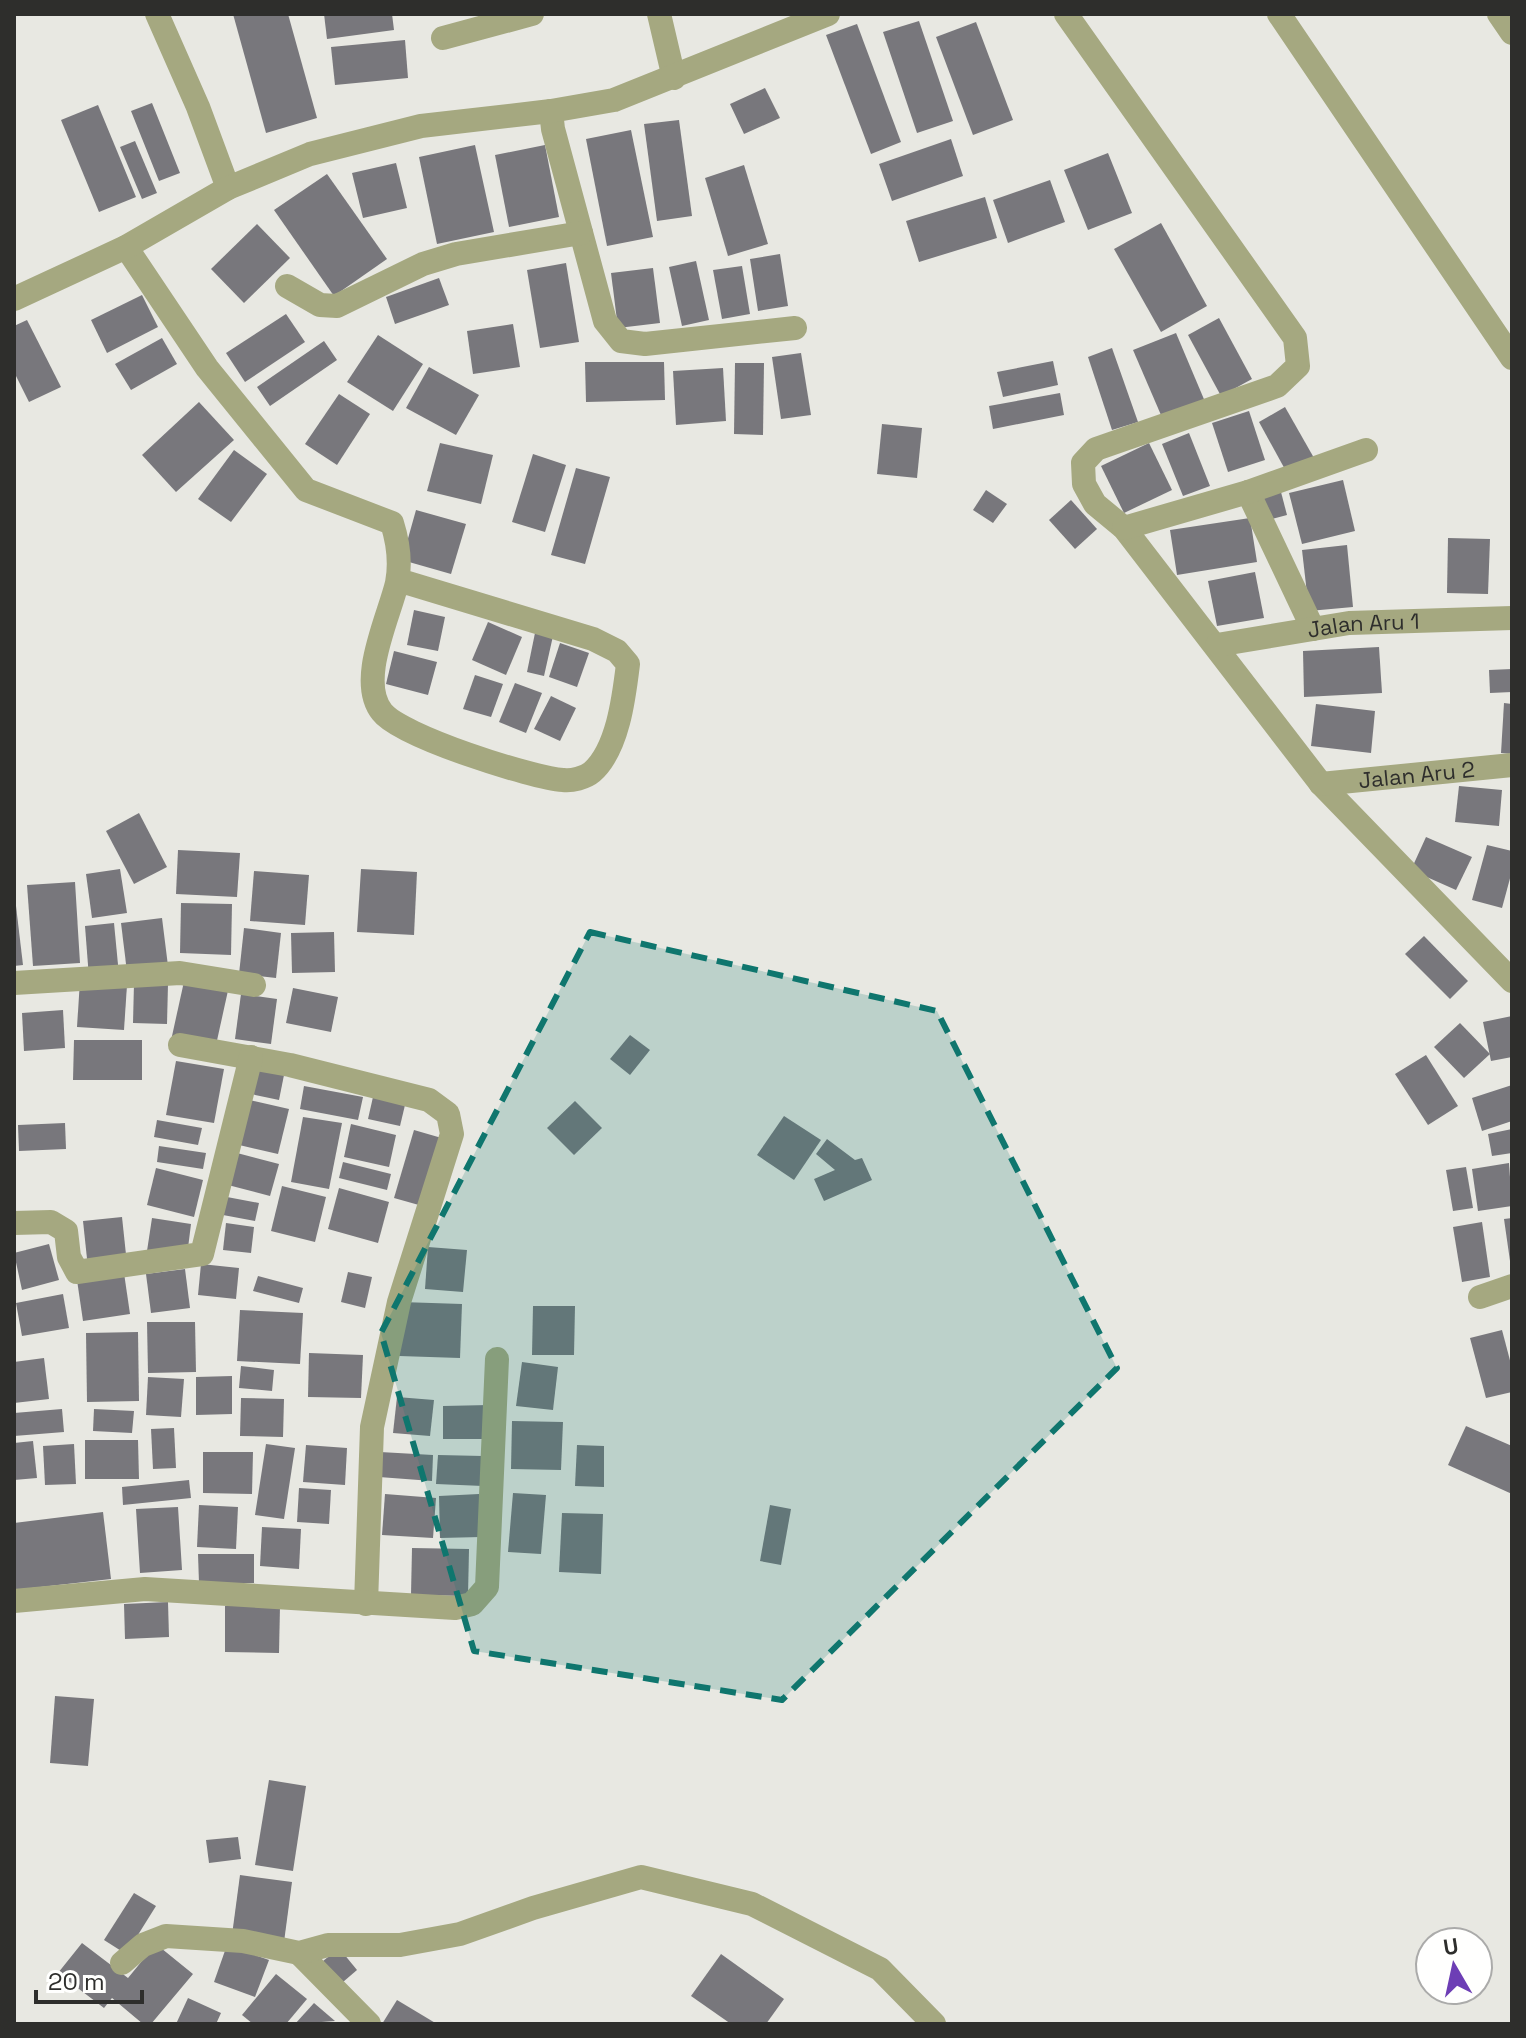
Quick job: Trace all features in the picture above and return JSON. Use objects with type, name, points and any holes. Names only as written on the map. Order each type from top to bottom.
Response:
[{"type":"street","points":[[157,14],[198,107],[228,188]]},
{"type":"street","points":[[443,38],[532,14]]},
{"type":"street","points":[[659,14],[674,78]]},
{"type":"street","points":[[14,299],[126,247],[228,188],[310,154],[421,126],[551,111],[614,100],[828,14]]},
{"type":"street","points":[[1066,14],[1295,338],[1298,366],[1277,386],[1096,449],[1083,463],[1084,484],[1095,504],[1124,528],[1217,645],[1321,784],[1512,981]]},
{"type":"street","points":[[1279,14],[1512,358]]},
{"type":"street","points":[[1499,14],[1512,33]]},
{"type":"street","points":[[551,111],[605,321],[621,341],[645,344],[795,328]]},
{"type":"street","points":[[287,286],[320,305],[337,306],[423,264],[456,254],[581,233]]},
{"type":"street","points":[[126,247],[207,368],[306,490],[392,523],[399,544],[398,580],[374,659],[374,689],[381,712],[400,728],[529,775],[566,781],[589,775],[605,758],[624,692],[628,664],[617,651],[593,639],[398,580]]},
{"type":"street","points":[[1124,528],[1248,492],[1366,450]]},
{"type":"street","points":[[1248,492],[1313,629]]},
{"type":"street","name":"Jalan Aru 1","points":[[1217,645],[1349,623],[1512,618]]},
{"type":"street","name":"Jalan Aru 2","points":[[1321,784],[1512,765]]},
{"type":"street","points":[[14,983],[180,973],[254,985]]},
{"type":"street","points":[[180,1045],[251,1057],[429,1100],[448,1114],[452,1134],[445,1163],[399,1302],[372,1427],[366,1604]]},
{"type":"street","points":[[14,1223],[51,1222],[66,1231],[69,1257],[77,1272],[202,1254],[251,1057]]},
{"type":"street","points":[[1480,1297],[1512,1286]]},
{"type":"street","points":[[14,1601],[145,1589],[366,1604],[455,1608],[472,1604],[487,1587],[497,1359]]},
{"type":"street","points":[[122,1963],[143,1945],[166,1936],[243,1941],[299,1953],[328,1945],[400,1945],[460,1934],[533,1908],[641,1877],[752,1904],[880,1969],[934,2024]]},
{"type":"street","points":[[299,1953],[369,2024]]},
{"type":"highlighted area","points":[[590,932],[937,1011],[1117,1368],[782,1700],[474,1651],[381,1333]]},
{"type":"building","points":[[233,14],[288,14],[317,118],[266,133]]},
{"type":"building","points":[[324,14],[392,14],[394,30],[327,39]]},
{"type":"building","points":[[919,21],[953,121],[917,133],[883,32]]},
{"type":"building","points":[[976,22],[1013,120],[973,135],[936,37]]},
{"type":"building","points":[[857,24],[901,142],[871,154],[826,35]]},
{"type":"building","points":[[405,40],[408,78],[335,85],[331,47]]},
{"type":"building","points":[[765,88],[780,118],[744,134],[730,104]]},
{"type":"building","points":[[152,103],[180,173],[159,181],[131,111]]},
{"type":"building","points":[[98,105],[136,197],[99,212],[61,120]]},
{"type":"building","points":[[679,120],[692,216],[657,221],[644,124]]},
{"type":"building","points":[[631,130],[653,237],[607,246],[586,139]]},
{"type":"building","points":[[951,139],[963,176],[892,201],[879,164]]},
{"type":"building","points":[[135,141],[157,193],[142,199],[120,147]]},
{"type":"building","points":[[475,145],[494,232],[437,244],[419,157]]},
{"type":"building","points":[[545,145],[559,217],[509,227],[495,155]]},
{"type":"building","points":[[1108,153],[1132,213],[1088,230],[1064,170]]},
{"type":"building","points":[[396,163],[407,208],[363,218],[352,173]]},
{"type":"building","points":[[744,165],[768,244],[728,256],[705,178]]},
{"type":"building","points":[[327,174],[387,259],[334,296],[274,210]]},
{"type":"building","points":[[1050,180],[1065,222],[1008,243],[993,200]]},
{"type":"building","points":[[985,197],[997,238],[919,262],[906,221]]},
{"type":"building","points":[[1161,223],[1207,306],[1161,332],[1114,249]]},
{"type":"building","points":[[257,224],[290,258],[244,303],[211,269]]},
{"type":"building","points":[[780,254],[788,306],[758,311],[750,259]]},
{"type":"building","points":[[696,261],[709,320],[682,326],[669,267]]},
{"type":"building","points":[[566,263],[579,342],[540,348],[527,270]]},
{"type":"building","points":[[742,266],[750,314],[722,319],[713,270]]},
{"type":"building","points":[[653,268],[660,323],[618,328],[611,273]]},
{"type":"building","points":[[439,278],[449,305],[395,324],[386,297]]},
{"type":"building","points":[[142,295],[158,327],[107,353],[91,320]]},
{"type":"building","points":[[286,314],[305,342],[245,382],[226,353]]},
{"type":"building","points":[[1219,318],[1252,379],[1221,396],[1188,335]]},
{"type":"building","points":[[27,320],[61,387],[29,402],[14,372],[14,326]]},
{"type":"building","points":[[513,324],[520,367],[473,374],[467,331]]},
{"type":"building","points":[[1176,333],[1206,404],[1164,422],[1133,350]]},
{"type":"building","points":[[378,335],[423,364],[393,411],[347,382]]},
{"type":"building","points":[[162,338],[177,364],[131,390],[115,364]]},
{"type":"building","points":[[324,341],[337,360],[270,406],[257,387]]},
{"type":"building","points":[[1112,348],[1138,422],[1112,430],[1088,357]]},
{"type":"building","points":[[801,353],[811,415],[781,419],[772,357]]},
{"type":"building","points":[[1053,361],[1058,385],[1003,397],[997,372]]},
{"type":"building","points":[[585,362],[664,362],[665,400],[586,402]]},
{"type":"building","points":[[735,363],[764,363],[763,435],[734,434]]},
{"type":"building","points":[[429,367],[479,395],[456,435],[406,408]]},
{"type":"building","points":[[723,368],[726,421],[676,425],[673,371]]},
{"type":"building","points":[[1060,393],[1064,415],[993,429],[989,406]]},
{"type":"building","points":[[339,394],[370,414],[337,465],[305,444]]},
{"type":"building","points":[[199,402],[234,440],[176,492],[142,455]]},
{"type":"building","points":[[1285,407],[1314,458],[1287,473],[1259,422]]},
{"type":"building","points":[[1249,411],[1265,460],[1228,472],[1212,423]]},
{"type":"building","points":[[882,424],[922,428],[917,478],[877,474]]},
{"type":"building","points":[[1189,433],[1210,486],[1183,496],[1162,444]]},
{"type":"building","points":[[440,443],[493,455],[481,504],[427,491]]},
{"type":"building","points":[[1149,443],[1172,490],[1124,513],[1101,466]]},
{"type":"building","points":[[234,450],[267,474],[231,522],[198,499]]},
{"type":"building","points":[[533,454],[566,465],[545,532],[512,522]]},
{"type":"building","points":[[576,468],[610,477],[585,564],[551,555]]},
{"type":"building","points":[[1343,480],[1355,531],[1302,544],[1289,493]]},
{"type":"building","points":[[986,490],[1007,504],[993,523],[973,510]]},
{"type":"building","points":[[1281,492],[1287,515],[1268,520],[1262,497]]},
{"type":"building","points":[[1071,500],[1097,529],[1075,549],[1049,520]]},
{"type":"building","points":[[416,510],[466,524],[451,574],[402,560]]},
{"type":"building","points":[[1250,518],[1257,562],[1177,575],[1170,530]]},
{"type":"building","points":[[1448,538],[1490,539],[1488,594],[1447,593]]},
{"type":"building","points":[[1347,545],[1353,607],[1309,611],[1302,550]]},
{"type":"building","points":[[1255,572],[1264,618],[1217,626],[1208,581]]},
{"type":"building","points":[[414,610],[445,617],[438,651],[407,645]]},
{"type":"building","points":[[488,622],[522,637],[506,675],[472,660]]},
{"type":"building","points":[[535,633],[553,636],[544,676],[527,672]]},
{"type":"building","points":[[560,643],[589,653],[577,687],[549,677]]},
{"type":"building","points":[[1379,647],[1382,693],[1304,697],[1303,651]]},
{"type":"building","points":[[394,651],[437,662],[428,695],[386,684]]},
{"type":"building","points":[[1512,669],[1512,692],[1490,693],[1489,670]]},
{"type":"building","points":[[475,675],[503,684],[491,717],[463,709]]},
{"type":"building","points":[[515,683],[542,693],[526,733],[499,722]]},
{"type":"building","points":[[551,696],[576,708],[560,741],[534,729]]},
{"type":"building","points":[[1504,703],[1512,704],[1512,754],[1501,753]]},
{"type":"building","points":[[1316,704],[1375,711],[1371,753],[1311,746]]},
{"type":"building","points":[[1459,786],[1502,790],[1499,826],[1455,822]]},
{"type":"building","points":[[139,813],[167,867],[134,884],[106,831]]},
{"type":"building","points":[[1426,837],[1472,857],[1456,890],[1411,870]]},
{"type":"building","points":[[1487,845],[1512,851],[1512,871],[1502,908],[1472,900]]},
{"type":"building","points":[[178,850],[240,853],[237,897],[176,894]]},
{"type":"building","points":[[120,869],[127,913],[92,918],[86,874]]},
{"type":"building","points":[[361,869],[417,872],[414,935],[357,932]]},
{"type":"building","points":[[254,871],[309,875],[305,925],[250,921]]},
{"type":"building","points":[[75,882],[80,963],[33,966],[27,885]]},
{"type":"building","points":[[14,889],[23,965],[14,966]]},
{"type":"building","points":[[181,903],[232,904],[231,955],[180,953]]},
{"type":"building","points":[[162,918],[168,966],[127,972],[121,923]]},
{"type":"building","points":[[114,923],[119,975],[89,978],[85,926]]},
{"type":"building","points":[[244,928],[281,933],[276,978],[239,974]]},
{"type":"building","points":[[334,932],[335,972],[292,973],[291,933]]},
{"type":"building","points":[[1424,936],[1468,981],[1450,999],[1405,954]]},
{"type":"building","points":[[185,977],[229,986],[216,1045],[172,1036]]},
{"type":"building","points":[[80,981],[127,985],[124,1030],[77,1027]]},
{"type":"building","points":[[134,983],[168,984],[167,1024],[133,1023]]},
{"type":"building","points":[[293,988],[338,997],[331,1032],[286,1023]]},
{"type":"building","points":[[241,994],[277,999],[271,1044],[235,1039]]},
{"type":"building","points":[[63,1010],[65,1048],[24,1051],[22,1013]]},
{"type":"building","points":[[1512,1016],[1512,1057],[1491,1061],[1483,1022]]},
{"type":"building","points":[[1460,1023],[1490,1054],[1464,1078],[1434,1047]]},
{"type":"building","points":[[630,1035],[650,1050],[630,1075],[610,1059]]},
{"type":"building","points":[[74,1040],[142,1040],[142,1080],[73,1080]]},
{"type":"building","points":[[1426,1055],[1458,1106],[1428,1125],[1395,1074]]},
{"type":"building","points":[[176,1061],[224,1069],[214,1123],[166,1115]]},
{"type":"building","points":[[251,1069],[284,1075],[279,1100],[246,1093]]},
{"type":"building","points":[[1512,1085],[1512,1121],[1482,1131],[1472,1098]]},
{"type":"building","points":[[304,1086],[363,1097],[358,1120],[300,1109]]},
{"type":"building","points":[[373,1097],[405,1105],[400,1126],[368,1119]]},
{"type":"building","points":[[245,1099],[289,1109],[278,1154],[235,1144]]},
{"type":"building","points":[[575,1101],[602,1128],[574,1155],[547,1128]]},
{"type":"building","points":[[784,1116],[821,1140],[794,1180],[757,1155]]},
{"type":"building","points":[[303,1117],[342,1123],[329,1189],[291,1182]]},
{"type":"building","points":[[157,1120],[202,1128],[198,1145],[154,1137]]},
{"type":"building","points":[[65,1123],[66,1149],[19,1151],[18,1125]]},
{"type":"building","points":[[351,1124],[396,1135],[389,1167],[344,1157]]},
{"type":"building","points":[[1512,1129],[1512,1153],[1492,1156],[1488,1134]]},
{"type":"building","points":[[414,1130],[445,1139],[426,1207],[394,1198]]},
{"type":"building","points":[[827,1139],[855,1160],[862,1158],[872,1180],[824,1201],[814,1179],[835,1170],[816,1154]]},
{"type":"building","points":[[159,1146],[206,1153],[203,1169],[157,1162]]},
{"type":"building","points":[[237,1153],[279,1164],[270,1196],[228,1185]]},
{"type":"building","points":[[343,1162],[391,1174],[387,1190],[339,1178]]},
{"type":"building","points":[[1509,1163],[1512,1206],[1478,1211],[1472,1169]]},
{"type":"building","points":[[1466,1167],[1473,1208],[1453,1211],[1446,1170]]},
{"type":"building","points":[[156,1168],[203,1180],[194,1217],[147,1205]]},
{"type":"building","points":[[282,1186],[326,1197],[315,1242],[271,1231]]},
{"type":"building","points":[[339,1188],[389,1202],[378,1243],[328,1229]]},
{"type":"building","points":[[227,1197],[259,1203],[255,1221],[223,1215]]},
{"type":"building","points":[[122,1217],[127,1264],[88,1268],[83,1221]]},
{"type":"building","points":[[152,1218],[191,1224],[187,1256],[147,1251]]},
{"type":"building","points":[[1512,1218],[1512,1261],[1510,1261],[1504,1219]]},
{"type":"building","points":[[1482,1222],[1490,1277],[1462,1282],[1453,1227]]},
{"type":"building","points":[[226,1223],[254,1227],[251,1253],[223,1250]]},
{"type":"building","points":[[49,1244],[59,1280],[22,1290],[14,1253]]},
{"type":"building","points":[[428,1247],[467,1250],[463,1292],[425,1289]]},
{"type":"building","points":[[201,1264],[239,1268],[236,1299],[198,1295]]},
{"type":"building","points":[[185,1269],[190,1308],[151,1313],[146,1274]]},
{"type":"building","points":[[348,1272],[372,1277],[365,1308],[341,1302]]},
{"type":"building","points":[[124,1273],[130,1314],[83,1321],[77,1280]]},
{"type":"building","points":[[258,1276],[303,1288],[299,1303],[253,1291]]},
{"type":"building","points":[[63,1294],[69,1328],[22,1336],[16,1303]]},
{"type":"building","points":[[401,1302],[462,1304],[460,1358],[399,1356]]},
{"type":"building","points":[[533,1306],[575,1306],[574,1355],[532,1355]]},
{"type":"building","points":[[240,1310],[303,1313],[300,1364],[237,1361]]},
{"type":"building","points":[[147,1322],[195,1322],[196,1372],[148,1373]]},
{"type":"building","points":[[1502,1330],[1512,1368],[1512,1392],[1486,1398],[1470,1338]]},
{"type":"building","points":[[138,1332],[139,1401],[87,1402],[86,1333]]},
{"type":"building","points":[[309,1353],[363,1355],[361,1398],[308,1397]]},
{"type":"building","points":[[44,1358],[49,1399],[14,1403],[14,1362]]},
{"type":"building","points":[[522,1362],[558,1367],[553,1410],[516,1406]]},
{"type":"building","points":[[241,1366],[274,1370],[272,1391],[239,1388]]},
{"type":"building","points":[[232,1376],[232,1414],[196,1415],[196,1377]]},
{"type":"building","points":[[148,1377],[184,1379],[181,1417],[146,1415]]},
{"type":"building","points":[[397,1397],[434,1400],[430,1436],[393,1433]]},
{"type":"building","points":[[241,1398],[284,1399],[283,1437],[240,1436]]},
{"type":"building","points":[[489,1405],[489,1439],[443,1439],[443,1406]]},
{"type":"building","points":[[62,1409],[64,1432],[14,1436],[14,1413]]},
{"type":"building","points":[[94,1409],[134,1411],[132,1433],[93,1431]]},
{"type":"building","points":[[512,1421],[563,1422],[561,1470],[511,1469]]},
{"type":"building","points":[[1466,1426],[1512,1446],[1512,1494],[1448,1465]]},
{"type":"building","points":[[174,1428],[176,1468],[153,1469],[151,1429]]},
{"type":"building","points":[[85,1440],[138,1440],[139,1479],[85,1479]]},
{"type":"building","points":[[33,1441],[37,1478],[14,1480],[14,1443]]},
{"type":"building","points":[[74,1444],[76,1484],[45,1485],[43,1446]]},
{"type":"building","points":[[266,1444],[295,1448],[284,1519],[255,1515]]},
{"type":"building","points":[[306,1445],[347,1448],[345,1485],[303,1482]]},
{"type":"building","points":[[577,1445],[604,1446],[604,1487],[575,1486]]},
{"type":"building","points":[[203,1452],[253,1452],[252,1494],[203,1493]]},
{"type":"building","points":[[380,1452],[433,1455],[432,1481],[379,1477]]},
{"type":"building","points":[[438,1455],[483,1456],[483,1486],[436,1484]]},
{"type":"building","points":[[189,1480],[191,1498],[123,1505],[122,1487]]},
{"type":"building","points":[[299,1488],[331,1490],[329,1524],[297,1522]]},
{"type":"building","points":[[513,1493],[546,1495],[541,1554],[508,1552]]},
{"type":"building","points":[[385,1494],[436,1498],[433,1538],[382,1535]]},
{"type":"building","points":[[479,1494],[481,1537],[440,1538],[439,1496]]},
{"type":"building","points":[[199,1505],[238,1507],[236,1549],[197,1547]]},
{"type":"building","points":[[770,1505],[791,1509],[781,1565],[760,1561]]},
{"type":"building","points":[[178,1507],[182,1570],[140,1573],[136,1509]]},
{"type":"building","points":[[103,1512],[111,1579],[14,1590],[14,1523]]},
{"type":"building","points":[[562,1513],[603,1514],[601,1574],[559,1572]]},
{"type":"building","points":[[262,1527],[301,1529],[299,1569],[260,1566]]},
{"type":"building","points":[[412,1548],[469,1549],[468,1596],[411,1595]]},
{"type":"building","points":[[198,1554],[254,1554],[254,1583],[199,1583]]},
{"type":"building","points":[[168,1602],[169,1637],[125,1639],[124,1604]]},
{"type":"building","points":[[225,1606],[280,1606],[279,1653],[225,1652]]},
{"type":"building","points":[[55,1696],[94,1699],[88,1766],[50,1763]]},
{"type":"building","points":[[269,1780],[306,1786],[293,1871],[255,1865]]},
{"type":"building","points":[[238,1837],[241,1859],[209,1863],[206,1840]]},
{"type":"building","points":[[240,1875],[292,1882],[284,1942],[232,1935]]},
{"type":"building","points":[[134,1893],[156,1906],[126,1954],[104,1940]]},
{"type":"building","points":[[82,1943],[128,1978],[156,1944],[193,1974],[151,2024],[143,2024],[112,1998],[104,2008],[58,1973]]},
{"type":"building","points":[[227,1945],[269,1960],[255,1997],[214,1982]]},
{"type":"building","points":[[339,1948],[357,1970],[336,1988],[317,1966]]},
{"type":"building","points":[[721,1954],[784,1999],[766,2024],[731,2024],[691,1996]]},
{"type":"building","points":[[276,1974],[307,1999],[286,2024],[253,2024],[242,2015]]},
{"type":"building","points":[[188,1998],[221,2013],[216,2024],[176,2024]]},
{"type":"building","points":[[397,2000],[437,2024],[382,2024]]},
{"type":"building","points":[[314,2003],[335,2021],[295,2024]]}]
